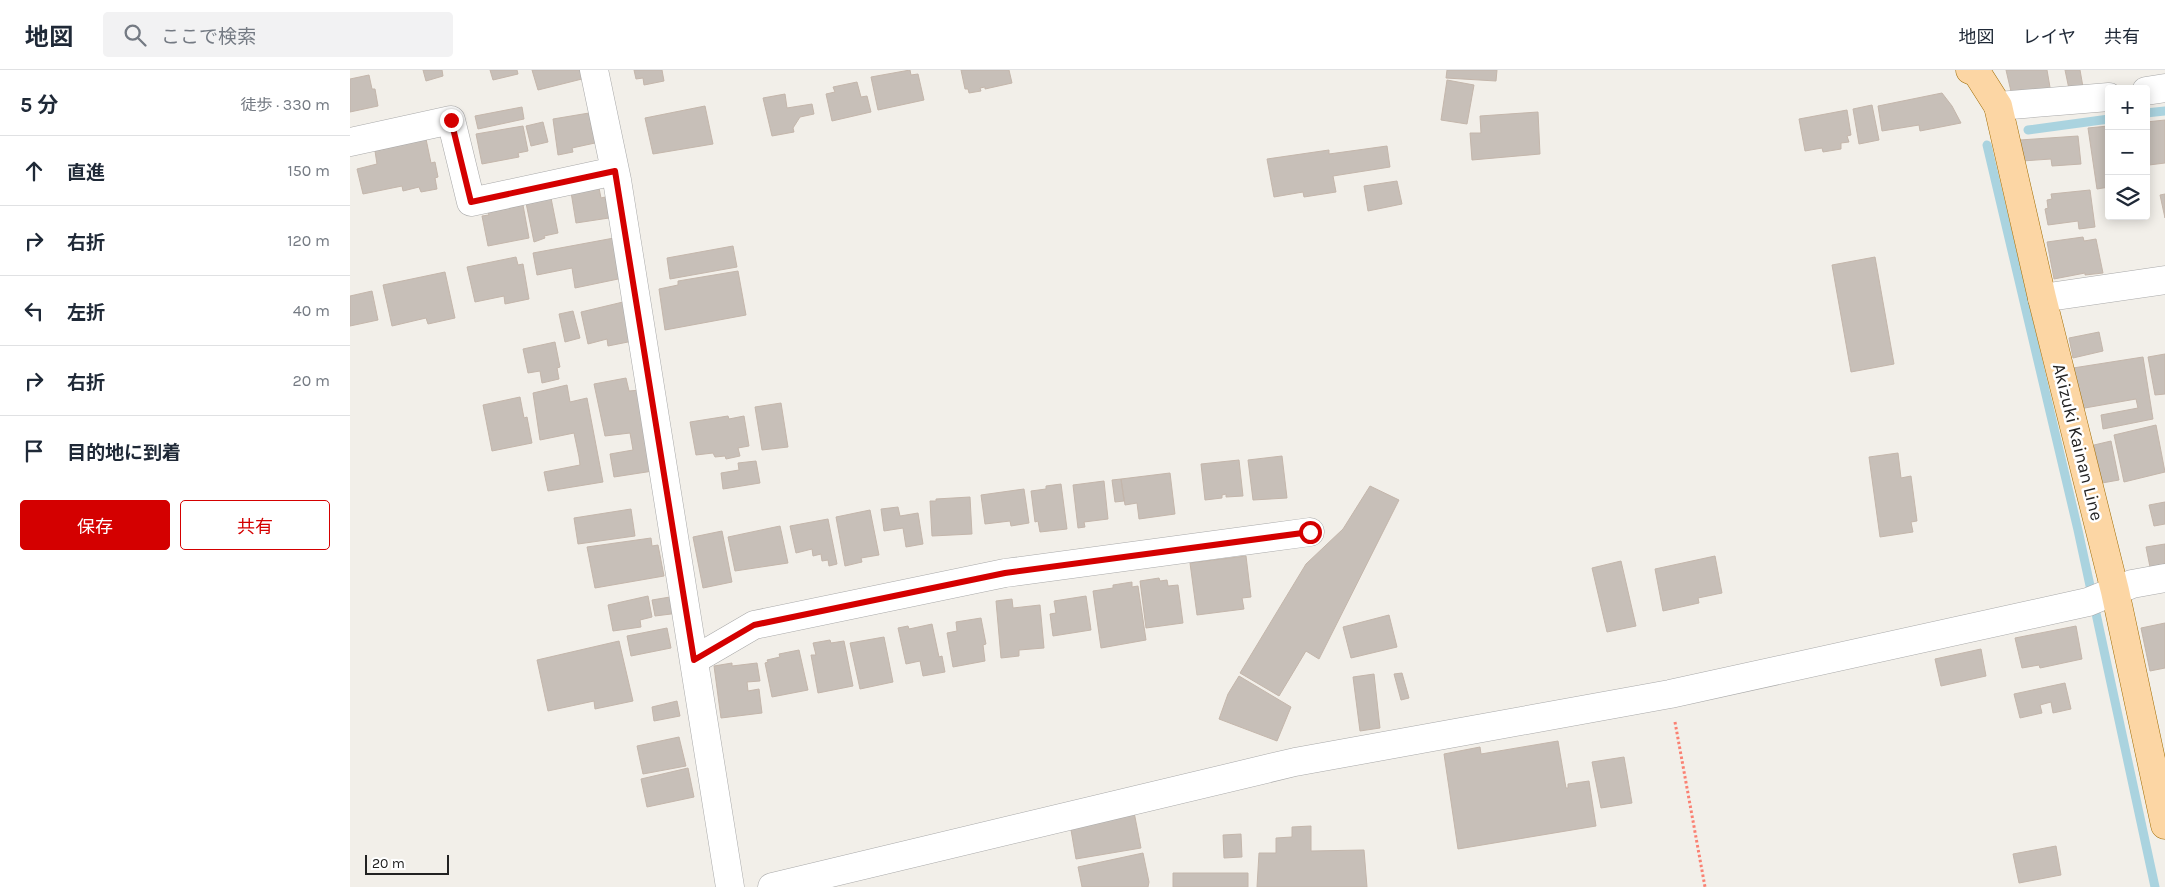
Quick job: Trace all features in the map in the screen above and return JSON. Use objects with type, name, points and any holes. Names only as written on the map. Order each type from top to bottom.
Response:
[{"type":"main road","name":"Akizuki Kainan Line","points":[[1970,70],[1977,74],[1998,106],[2042,298],[2115,591],[2165,824]]},
{"type":"street","points":[[594,70],[615,171],[730,887]]},
{"type":"street","points":[[2150,90],[2165,88]]},
{"type":"street","points":[[1998,106],[2105,97]]},
{"type":"street","points":[[350,142],[451,120],[471,202],[615,171]]},
{"type":"street","points":[[2042,298],[2165,280]]},
{"type":"street","points":[[694,660],[754,625],[986,577],[1310,532]]},
{"type":"street","points":[[772,887],[1295,762],[1670,694],[2088,602],[2132,584],[2165,578]]},
{"type":"path","points":[[1670,694],[1705,887]]},
{"type":"building","points":[[423,70],[442,70],[443,76],[426,81]]},
{"type":"building","points":[[490,70],[517,70],[518,74],[493,80]]},
{"type":"building","points":[[532,70],[584,70],[586,78],[538,90]]},
{"type":"building","points":[[634,70],[662,70],[664,81],[644,85],[643,78],[636,79]]},
{"type":"building","points":[[910,70],[911,75],[918,74],[924,100],[878,110],[871,77]]},
{"type":"building","points":[[961,70],[1009,70],[1012,83],[985,89],[985,87],[980,88],[981,91],[969,93],[968,89],[965,89]]},
{"type":"building","points":[[1447,70],[1497,70],[1496,81],[1446,78]]},
{"type":"building","points":[[2006,70],[2047,70],[2051,93],[2013,100]]},
{"type":"building","points":[[2065,70],[2080,70],[2083,87],[2069,89]]},
{"type":"building","points":[[369,75],[372,89],[375,89],[378,106],[350,112],[350,79]]},
{"type":"building","points":[[1447,80],[1474,85],[1467,124],[1441,120]]},
{"type":"building","points":[[857,82],[861,97],[867,96],[871,112],[832,121],[826,94],[835,92],[833,87]]},
{"type":"building","points":[[1942,93],[1961,123],[1920,131],[1919,125],[1882,131],[1878,106]]},
{"type":"building","points":[[785,94],[787,108],[812,104],[814,114],[800,117],[793,128],[794,132],[772,136],[763,98]]},
{"type":"building","points":[[1872,105],[1879,140],[1859,144],[1853,109]]},
{"type":"building","points":[[705,106],[713,144],[653,154],[645,118]]},
{"type":"building","points":[[522,107],[524,119],[478,129],[475,116]]},
{"type":"building","points":[[1847,110],[1851,135],[1847,136],[1849,142],[1841,143],[1841,149],[1823,152],[1822,148],[1805,151],[1799,119]]},
{"type":"building","points":[[1538,112],[1540,154],[1472,160],[1470,133],[1481,133],[1480,116]]},
{"type":"building","points":[[589,113],[595,143],[572,148],[573,152],[558,155],[553,119]]},
{"type":"building","points":[[2165,120],[2165,163],[2150,165],[2150,122]]},
{"type":"building","points":[[543,122],[548,142],[531,146],[526,126]]},
{"type":"building","points":[[523,126],[528,151],[518,153],[519,157],[482,164],[476,134]]},
{"type":"building","points":[[2105,126],[2105,188],[2097,189],[2088,128]]},
{"type":"building","points":[[2078,136],[2081,164],[2052,166],[2051,159],[2022,161],[2020,140]]},
{"type":"building","points":[[426,139],[431,163],[435,162],[438,177],[435,178],[437,189],[421,192],[419,187],[403,191],[402,186],[363,194],[357,169],[377,164],[375,151]]},
{"type":"building","points":[[1387,146],[1390,167],[1333,176],[1336,192],[1304,197],[1303,192],[1274,197],[1267,159],[1329,150],[1329,154]]},
{"type":"building","points":[[1397,181],[1402,204],[1368,211],[1364,186]]},
{"type":"building","points":[[599,188],[601,198],[605,197],[609,218],[576,223],[571,192]]},
{"type":"building","points":[[2090,190],[2095,227],[2079,229],[2078,221],[2048,225],[2045,209],[2048,208],[2047,200],[2052,199],[2051,194]]},
{"type":"building","points":[[2165,194],[2165,218],[2160,195]]},
{"type":"building","points":[[551,198],[558,233],[544,236],[545,238],[534,242],[526,203]]},
{"type":"building","points":[[523,205],[529,238],[488,246],[482,216]]},
{"type":"building","points":[[2083,237],[2084,241],[2096,239],[2103,273],[2085,275],[2085,273],[2054,279],[2047,242]]},
{"type":"building","points":[[614,238],[623,278],[575,288],[572,268],[537,275],[533,253]]},
{"type":"building","points":[[733,246],[737,267],[670,279],[667,258]]},
{"type":"building","points":[[516,257],[518,265],[523,264],[529,299],[505,304],[504,296],[475,302],[467,267]]},
{"type":"building","points":[[1875,257],[1894,364],[1851,372],[1832,265]]},
{"type":"building","points":[[738,271],[746,315],[665,330],[659,289],[678,285],[678,281]]},
{"type":"building","points":[[445,272],[455,318],[428,324],[426,318],[392,326],[383,285]]},
{"type":"building","points":[[372,291],[378,320],[350,326],[350,296]]},
{"type":"building","points":[[623,302],[633,341],[608,346],[607,339],[588,344],[581,312]]},
{"type":"building","points":[[573,311],[580,338],[565,342],[559,314]]},
{"type":"building","points":[[2099,332],[2103,351],[2073,358],[2069,338]]},
{"type":"building","points":[[555,342],[560,367],[557,368],[559,379],[542,383],[540,371],[528,373],[523,349]]},
{"type":"building","points":[[2165,354],[2165,394],[2155,395],[2148,357]]},
{"type":"building","points":[[2143,357],[2153,419],[2103,429],[2101,415],[2138,408],[2136,399],[2079,409],[2073,368]]},
{"type":"building","points":[[626,378],[629,391],[640,390],[653,471],[614,477],[610,454],[633,450],[630,433],[605,436],[594,384]]},
{"type":"building","points":[[567,385],[570,402],[587,398],[603,482],[548,491],[544,472],[580,465],[579,457],[574,433],[540,440],[533,393]]},
{"type":"building","points":[[520,397],[524,418],[527,417],[532,443],[492,451],[483,405]]},
{"type":"building","points":[[781,403],[788,447],[762,450],[755,407]]},
{"type":"building","points":[[728,416],[729,419],[744,416],[749,446],[738,448],[740,456],[726,459],[725,456],[715,457],[713,453],[696,455],[690,422]]},
{"type":"building","points":[[2156,425],[2165,472],[2124,482],[2114,435]]},
{"type":"building","points":[[2111,441],[2119,480],[2102,483],[2094,445]]},
{"type":"building","points":[[1898,453],[1901,478],[1911,476],[1917,521],[1911,522],[1913,532],[1880,537],[1869,457]]},
{"type":"building","points":[[1282,456],[1287,498],[1253,500],[1248,460]]},
{"type":"building","points":[[1239,460],[1243,496],[1226,497],[1226,494],[1222,495],[1222,498],[1205,500],[1201,464]]},
{"type":"building","points":[[756,461],[760,483],[723,489],[721,473],[739,470],[738,463]]},
{"type":"building","points":[[1170,473],[1175,514],[1139,519],[1137,503],[1125,505],[1121,479]]},
{"type":"building","points":[[1121,479],[1124,501],[1115,502],[1112,480]]},
{"type":"building","points":[[1104,481],[1108,519],[1084,522],[1085,527],[1078,528],[1073,485]]},
{"type":"building","points":[[1061,484],[1067,529],[1040,532],[1038,521],[1035,522],[1031,491]]},
{"type":"building","points":[[1370,486],[1399,500],[1319,659],[1306,651],[1279,696],[1240,673],[1306,564],[1343,529]]},
{"type":"building","points":[[1024,489],[1029,523],[1011,526],[1010,521],[985,524],[981,495]]},
{"type":"building","points":[[970,497],[972,534],[932,536],[930,501]]},
{"type":"building","points":[[2165,502],[2165,524],[2154,526],[2149,505]]},
{"type":"building","points":[[898,507],[900,516],[918,513],[923,544],[906,547],[903,528],[884,531],[881,509]]},
{"type":"building","points":[[631,509],[635,536],[578,544],[574,518]]},
{"type":"building","points":[[870,510],[879,555],[861,558],[862,562],[845,566],[836,517]]},
{"type":"building","points":[[828,519],[837,564],[829,566],[828,560],[822,561],[821,554],[813,556],[812,549],[796,553],[790,526]]},
{"type":"building","points":[[780,526],[788,563],[735,571],[728,537]]},
{"type":"building","points":[[722,531],[732,582],[703,588],[693,537]]},
{"type":"building","points":[[651,538],[652,546],[658,545],[664,576],[595,588],[587,547]]},
{"type":"building","points":[[2165,544],[2165,564],[2150,567],[2146,547]]},
{"type":"building","points":[[1246,556],[1251,597],[1242,598],[1244,609],[1197,615],[1190,563]]},
{"type":"building","points":[[1715,556],[1722,593],[1698,598],[1699,603],[1663,611],[1655,569]]},
{"type":"building","points":[[1621,561],[1636,626],[1607,632],[1592,568]]},
{"type":"building","points":[[1159,578],[1160,581],[1167,580],[1168,586],[1178,585],[1183,623],[1146,628],[1140,581]]},
{"type":"building","points":[[1132,582],[1132,587],[1138,586],[1146,640],[1101,648],[1093,591],[1113,588],[1113,585]]},
{"type":"building","points":[[648,596],[652,617],[640,620],[641,627],[613,631],[608,605]]},
{"type":"building","points":[[676,596],[679,613],[655,616],[652,600]]},
{"type":"building","points":[[1086,596],[1091,630],[1053,636],[1050,614],[1056,613],[1054,601]]},
{"type":"building","points":[[1012,599],[1013,608],[1040,605],[1044,648],[1019,650],[1019,656],[1001,658],[996,601]]},
{"type":"building","points":[[1389,615],[1397,647],[1351,658],[1343,627]]},
{"type":"building","points":[[981,618],[986,644],[983,645],[985,661],[953,667],[947,633],[957,631],[956,622]]},
{"type":"building","points":[[2165,623],[2165,668],[2150,671],[2141,628]]},
{"type":"building","points":[[932,624],[939,657],[942,656],[945,672],[923,676],[920,661],[906,664],[898,628],[908,626],[909,629]]},
{"type":"building","points":[[2076,626],[2082,659],[2040,668],[2039,665],[2022,668],[2015,638]]},
{"type":"building","points":[[667,628],[671,648],[631,656],[627,636]]},
{"type":"building","points":[[884,637],[893,682],[860,689],[850,643]]},
{"type":"building","points":[[830,640],[831,643],[844,641],[853,686],[818,693],[811,655],[816,655],[813,643]]},
{"type":"building","points":[[619,641],[633,701],[595,709],[594,701],[548,711],[537,660]]},
{"type":"building","points":[[1981,649],[1986,676],[1941,686],[1935,659]]},
{"type":"building","points":[[799,650],[808,690],[772,697],[765,663],[768,662],[767,660],[780,657],[779,654]]},
{"type":"building","points":[[732,663],[732,666],[757,663],[760,681],[747,682],[748,691],[759,689],[762,713],[721,718],[714,666]]},
{"type":"building","points":[[1402,673],[1409,698],[1401,700],[1394,674]]},
{"type":"building","points":[[1374,674],[1380,728],[1360,731],[1353,677]]},
{"type":"building","points":[[1239,676],[1291,707],[1277,741],[1219,719],[1228,694]]},
{"type":"building","points":[[2065,683],[2071,709],[2053,713],[2051,702],[2040,705],[2042,713],[2020,718],[2014,694]]},
{"type":"building","points":[[677,701],[680,716],[654,721],[652,707]]},
{"type":"building","points":[[679,737],[686,766],[643,774],[637,746]]},
{"type":"building","points":[[1558,741],[1566,788],[1568,788],[1568,784],[1589,781],[1596,826],[1458,849],[1444,754],[1480,747],[1481,754]]},
{"type":"building","points":[[1624,757],[1632,803],[1601,808],[1592,762]]},
{"type":"building","points":[[688,768],[694,797],[647,807],[641,779]]},
{"type":"building","points":[[1134,812],[1141,848],[1076,859],[1070,824]]},
{"type":"building","points":[[1311,826],[1311,851],[1364,850],[1367,887],[1257,887],[1259,853],[1276,853],[1276,838],[1292,837],[1292,827]]},
{"type":"building","points":[[1241,834],[1242,857],[1224,858],[1223,835]]},
{"type":"building","points":[[2056,846],[2061,875],[2019,883],[2013,854]]},
{"type":"building","points":[[1143,853],[1149,882],[1148,887],[1082,887],[1078,867]]},
{"type":"building","points":[[1173,873],[1248,873],[1248,887],[1173,887]]},
{"type":"waterway","points":[[2150,113],[2165,111]]},
{"type":"waterway","points":[[2028,130],[2105,120]]},
{"type":"waterway","points":[[1987,145],[2078,530],[2155,887]]},
{"type":"route","points":[[451,120],[471,202],[615,171],[694,660],[754,625],[1005,573],[1310,532]]}]
